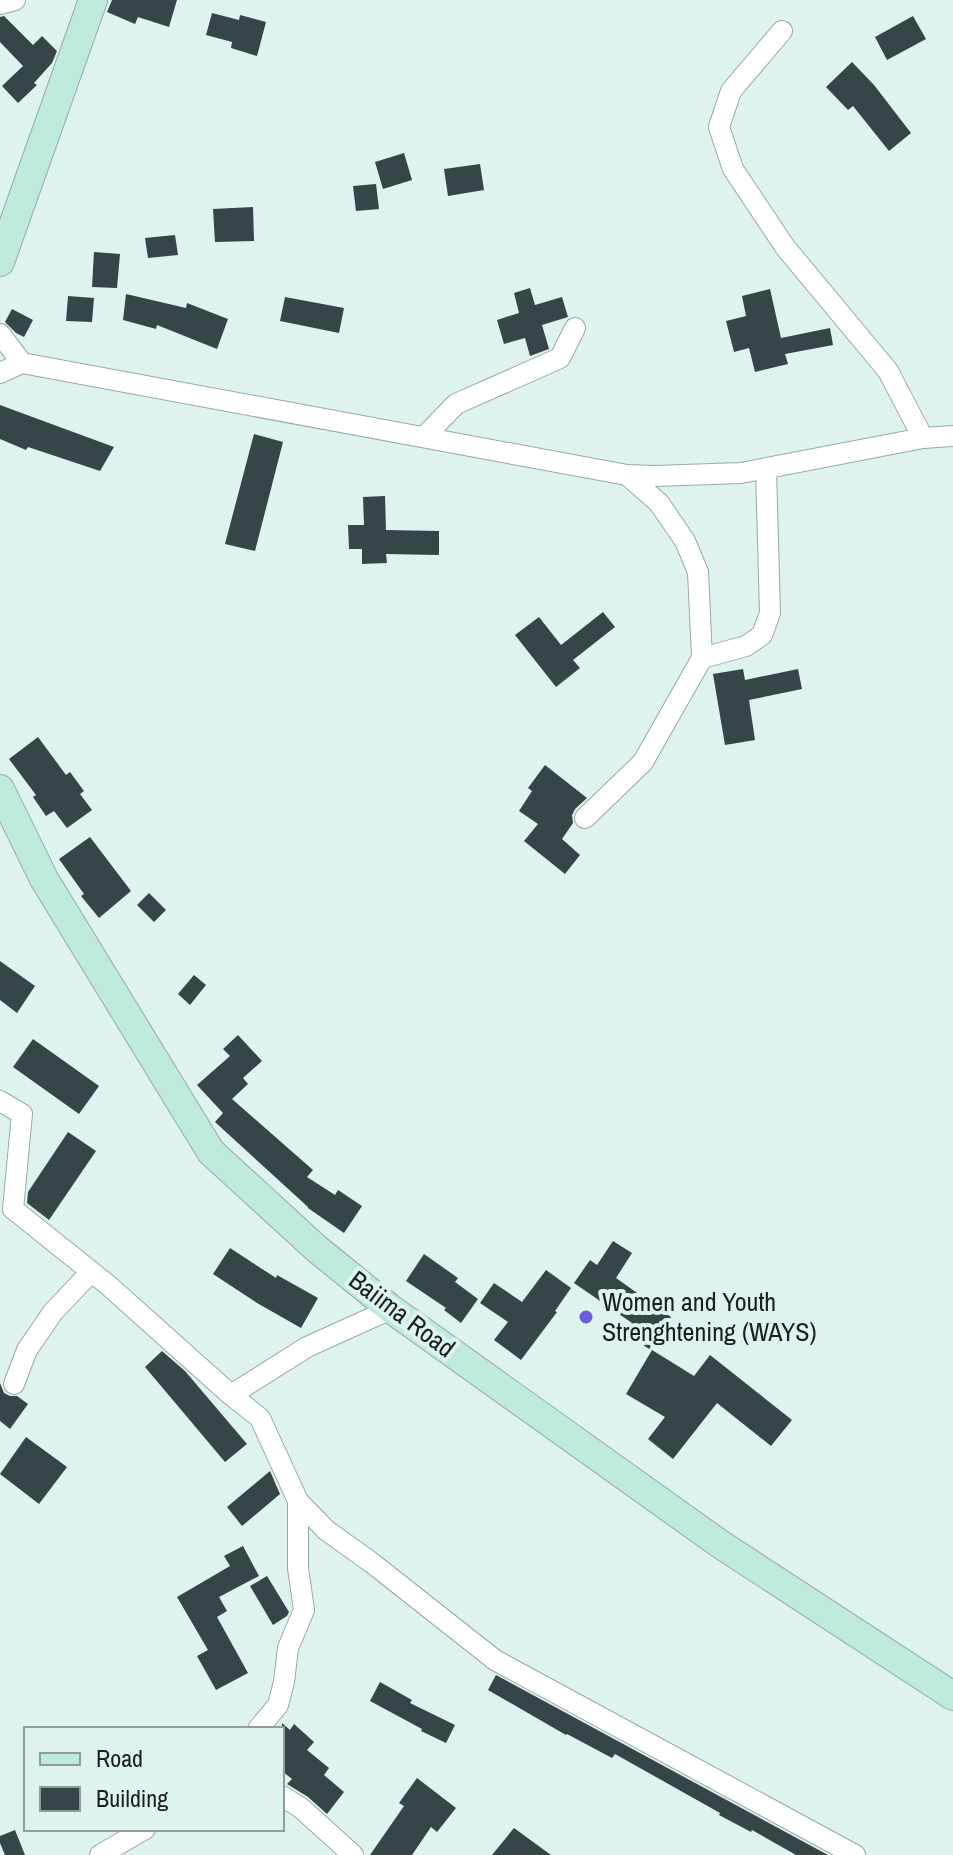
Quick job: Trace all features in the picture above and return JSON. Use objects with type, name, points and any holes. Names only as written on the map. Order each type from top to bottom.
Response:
[{"type":"street","points":[[0,4],[15,0]]},
{"type":"street","points":[[0,262],[93,0]]},
{"type":"street","points":[[782,31],[731,91],[719,127],[733,169],[785,247],[888,371],[923,438]]},
{"type":"street","points":[[425,436],[456,404],[560,358],[575,328]]},
{"type":"street","points":[[0,334],[22,363]]},
{"type":"street","points":[[0,373],[22,363],[627,475],[741,473],[923,438],[953,436]]},
{"type":"street","points":[[702,658],[746,646],[762,635],[770,613],[766,469]]},
{"type":"street","points":[[585,818],[643,762],[702,658],[698,572],[685,541],[659,503],[627,475]]},
{"type":"street","name":"Baiima Road","points":[[0,789],[44,879],[211,1152],[317,1249],[391,1309],[720,1544],[953,1696]]},
{"type":"street","points":[[0,1101],[22,1114],[6,1206],[119,1295],[260,1418],[298,1501],[326,1530],[495,1660],[855,1855]]},
{"type":"street","points":[[14,1384],[27,1350],[44,1325],[91,1272]]},
{"type":"street","points":[[231,1395],[307,1347],[391,1309]]},
{"type":"street","points":[[260,1727],[278,1705],[288,1648],[304,1610],[298,1568],[298,1501]]},
{"type":"street","points":[[284,1797],[301,1808],[353,1855]]},
{"type":"street","points":[[100,1855],[142,1831]]},
{"type":"building","points":[[112,0],[177,0],[169,27],[138,17],[135,24],[107,12]]},
{"type":"building","points":[[212,13],[239,20],[240,15],[266,22],[257,56],[231,48],[232,42],[206,35]]},
{"type":"building","points":[[4,16],[33,45],[42,36],[57,51],[52,63],[34,83],[37,85],[18,103],[2,86],[23,66],[0,42],[0,17]]},
{"type":"building","points":[[913,16],[926,39],[887,60],[875,37]]},
{"type":"building","points":[[852,62],[911,133],[889,151],[853,106],[848,110],[826,87]]},
{"type":"building","points":[[404,153],[412,180],[383,189],[375,162]]},
{"type":"building","points":[[480,164],[484,190],[448,196],[444,169]]},
{"type":"building","points":[[376,184],[379,209],[356,211],[353,186]]},
{"type":"building","points":[[253,207],[254,241],[215,242],[213,209]]},
{"type":"building","points":[[175,235],[178,255],[148,258],[145,238]]},
{"type":"building","points":[[94,252],[120,254],[117,288],[92,287]]},
{"type":"building","points":[[530,288],[535,305],[562,297],[568,317],[542,325],[549,349],[530,356],[525,338],[504,344],[497,320],[519,313],[514,293]]},
{"type":"building","points":[[770,289],[781,338],[830,328],[833,345],[785,354],[788,364],[755,372],[749,348],[734,352],[726,321],[746,316],[742,296]]},
{"type":"building","points":[[126,294],[186,308],[187,303],[228,319],[217,349],[157,325],[156,329],[123,320]]},
{"type":"building","points":[[68,296],[94,298],[92,322],[66,321]]},
{"type":"building","points":[[285,297],[344,308],[339,333],[280,321]]},
{"type":"building","points":[[12,309],[33,320],[24,337],[5,322]]},
{"type":"building","points":[[0,405],[114,447],[100,471],[28,447],[26,450],[0,439]]},
{"type":"building","points":[[254,434],[283,442],[255,551],[225,544]]},
{"type":"building","points":[[385,496],[386,530],[439,531],[439,555],[386,554],[387,563],[362,564],[362,549],[349,549],[348,525],[364,525],[363,497]]},
{"type":"building","points":[[603,612],[615,627],[573,660],[580,668],[556,687],[515,635],[539,617],[561,645]]},
{"type":"building","points":[[743,669],[745,680],[798,669],[802,689],[749,700],[755,740],[725,745],[713,674]]},
{"type":"building","points":[[38,737],[66,775],[70,772],[84,791],[80,794],[92,810],[67,828],[54,811],[46,816],[33,797],[36,795],[9,759]]},
{"type":"building","points":[[545,765],[587,798],[575,809],[573,823],[562,839],[580,855],[565,874],[524,841],[538,824],[519,811],[532,791],[528,788]]},
{"type":"building","points":[[90,837],[131,891],[99,918],[81,896],[84,894],[59,859]]},
{"type":"building","points":[[149,893],[166,910],[154,922],[137,905]]},
{"type":"building","points":[[0,961],[35,986],[17,1013],[0,1000]]},
{"type":"building","points":[[194,975],[206,985],[190,1005],[178,994]]},
{"type":"building","points":[[238,1035],[262,1061],[243,1078],[248,1084],[232,1099],[313,1170],[307,1177],[335,1195],[338,1190],[362,1206],[344,1233],[308,1208],[215,1122],[223,1113],[197,1085],[230,1056],[223,1049]]},
{"type":"building","points":[[33,1039],[99,1086],[79,1114],[13,1067]]},
{"type":"building","points":[[68,1132],[96,1151],[49,1220],[27,1203],[28,1192]]},
{"type":"building","points":[[613,1241],[632,1253],[616,1278],[671,1317],[649,1349],[625,1332],[632,1323],[574,1283],[590,1260],[597,1265]]},
{"type":"building","points":[[230,1248],[276,1278],[277,1275],[318,1298],[301,1328],[213,1274]]},
{"type":"building","points":[[424,1254],[458,1278],[455,1282],[478,1299],[461,1323],[444,1310],[446,1308],[406,1281]]},
{"type":"building","points":[[546,1270],[571,1288],[521,1360],[494,1340],[508,1322],[480,1303],[494,1283],[522,1302]]},
{"type":"building","points":[[652,1350],[694,1376],[710,1355],[792,1420],[771,1446],[717,1403],[673,1459],[648,1439],[665,1417],[626,1394]]},
{"type":"building","points":[[162,1351],[185,1371],[247,1444],[225,1462],[145,1367]]},
{"type":"building","points":[[0,1383],[4,1393],[17,1396],[28,1404],[10,1429],[0,1421]]},
{"type":"building","points":[[26,1437],[67,1467],[39,1504],[0,1474]]},
{"type":"building","points":[[270,1471],[280,1494],[242,1526],[227,1507]]},
{"type":"building","points":[[243,1546],[259,1576],[219,1597],[227,1611],[217,1617],[248,1673],[216,1690],[197,1656],[208,1650],[177,1597],[230,1566],[224,1556]]},
{"type":"building","points":[[267,1576],[289,1612],[273,1625],[250,1586]]},
{"type":"building","points":[[496,1675],[828,1855],[796,1855],[719,1815],[615,1754],[612,1758],[566,1735],[488,1690]]},
{"type":"building","points":[[380,1682],[412,1700],[410,1703],[455,1725],[446,1743],[370,1701]]},
{"type":"building","points":[[282,1723],[290,1730],[294,1724],[314,1742],[307,1750],[329,1768],[324,1775],[344,1792],[327,1814],[287,1784],[292,1779],[284,1773]]},
{"type":"building","points":[[417,1778],[456,1808],[437,1832],[431,1827],[412,1855],[370,1855],[404,1806],[399,1803]]},
{"type":"building","points":[[514,1828],[551,1855],[492,1855]]},
{"type":"building","points":[[15,1830],[25,1855],[5,1855],[0,1836]]},
{"type":"place","name":"Women and Youth Strenghtening (WAYS)","points":[[586,1317]]}]
